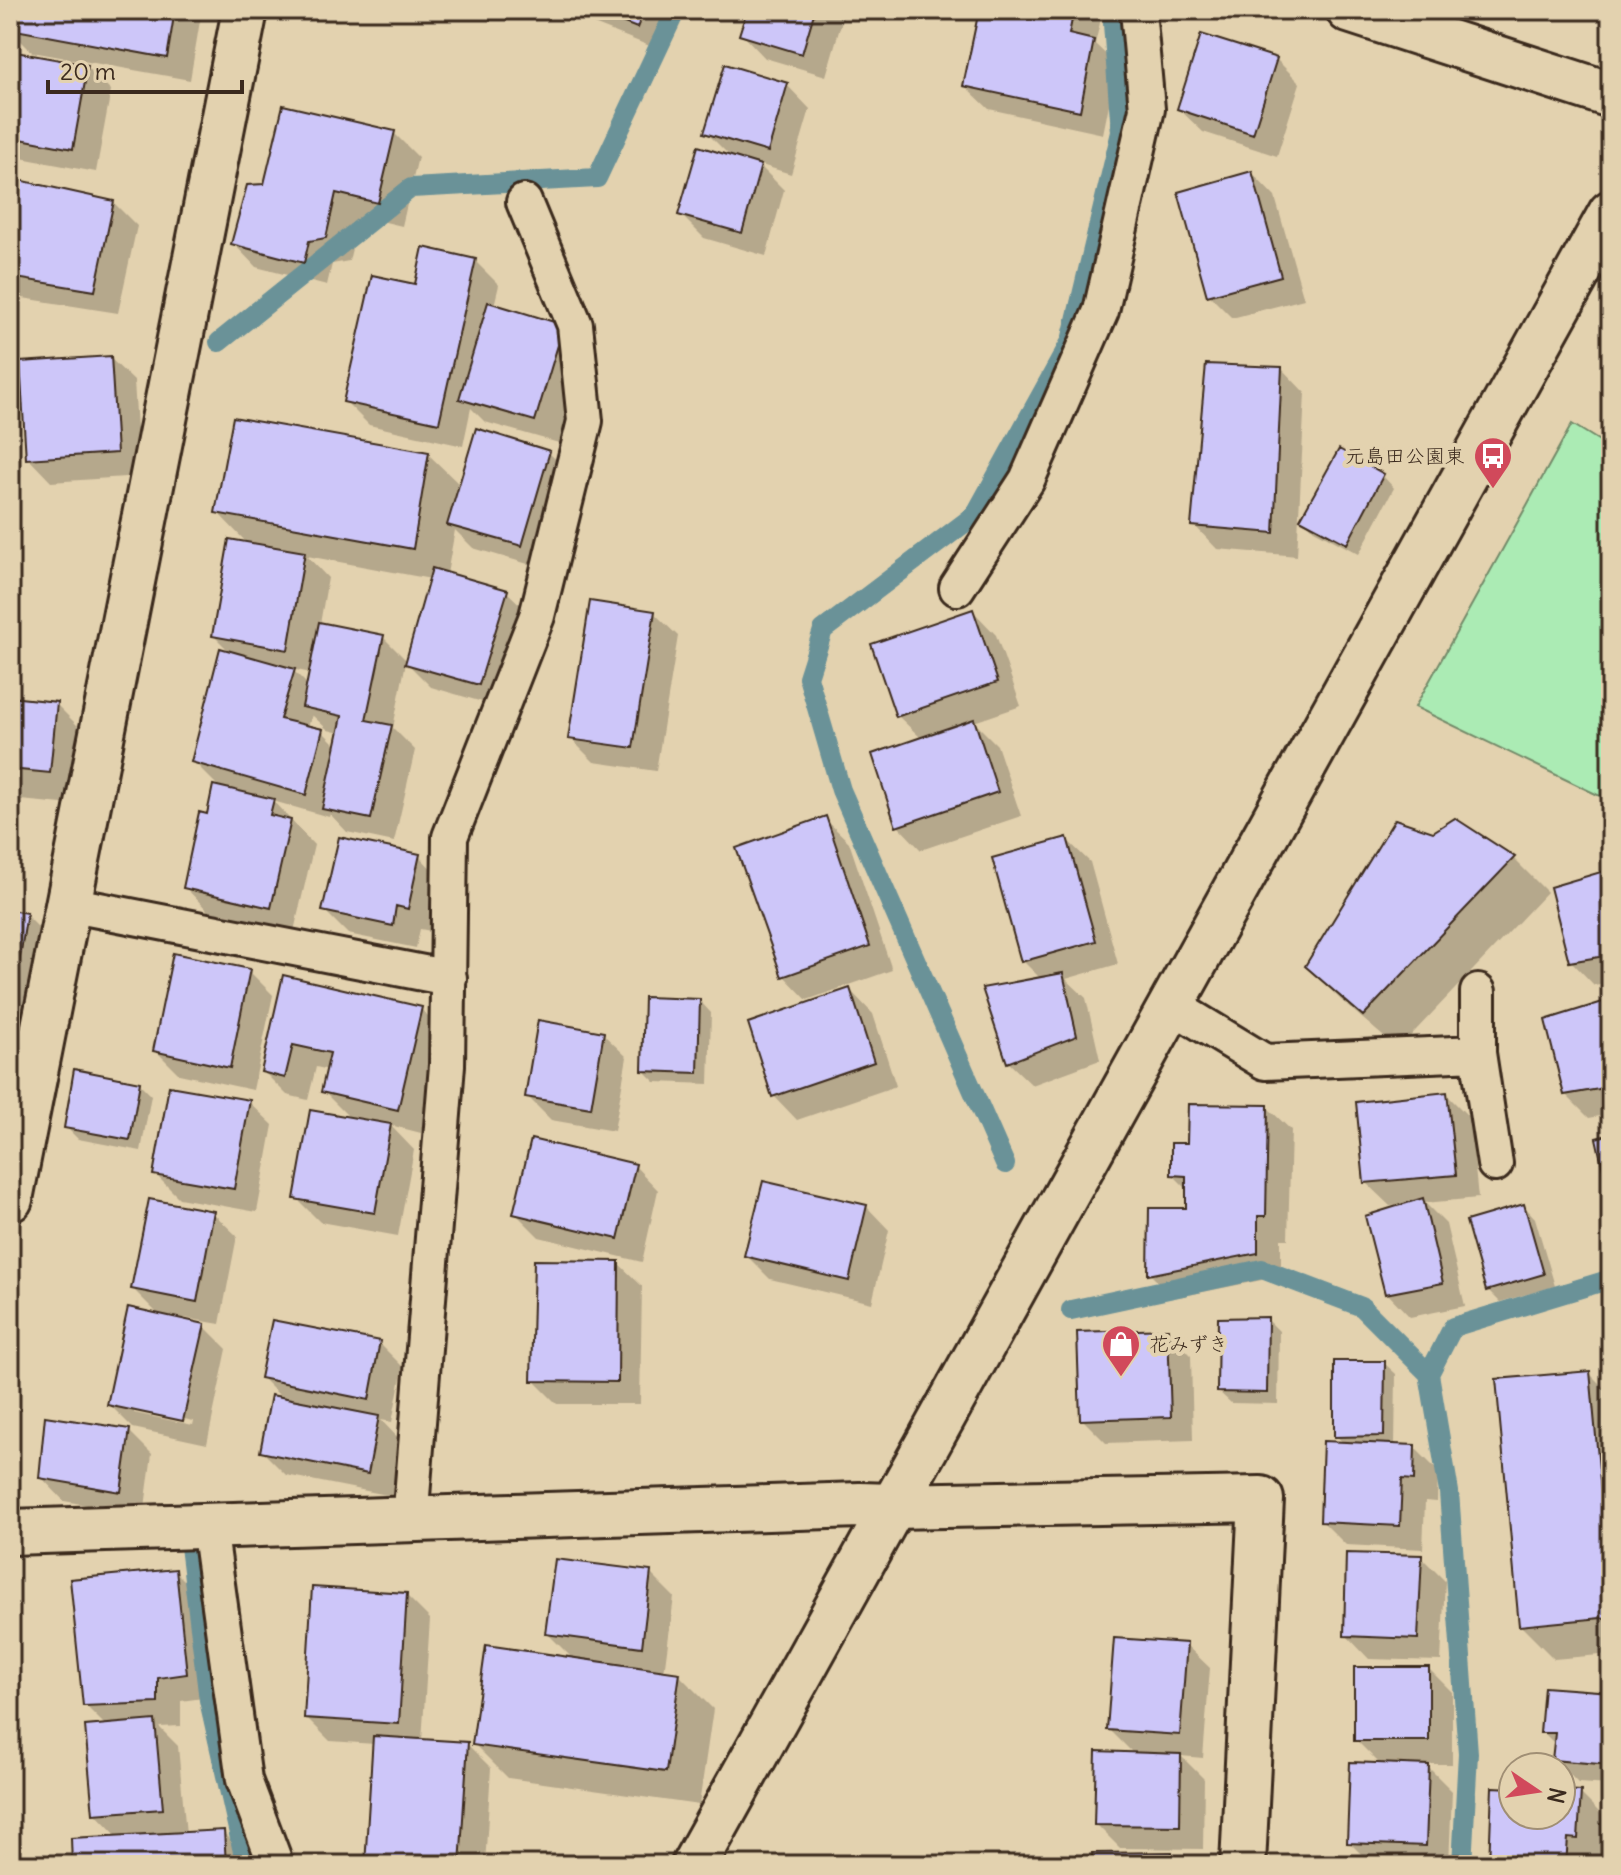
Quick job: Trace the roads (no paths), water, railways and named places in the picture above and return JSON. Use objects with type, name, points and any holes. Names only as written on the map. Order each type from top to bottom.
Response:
[{"type":"street","points":[[10,1199],[245,10]]},
{"type":"street","points":[[1349,10],[1611,95]]},
{"type":"street","points":[[694,1865],[1611,213]]},
{"type":"street","points":[[10,1532],[860,1505],[1261,1499],[1243,1865]]},
{"type":"lane","points":[[957,588],[1027,480],[1101,311],[1147,109],[1138,10]]},
{"type":"lane","points":[[410,1521],[447,1065],[450,837],[537,616],[585,421],[575,325],[524,202]]},
{"type":"lane","points":[[68,904],[449,978]]},
{"type":"lane","points":[[1478,992],[1478,1053],[1495,1164]]},
{"type":"lane","points":[[1171,1005],[1265,1062],[1478,1053]]},
{"type":"lane","points":[[209,1526],[244,1780],[276,1865]]},
{"type":"waterway","points":[[219,342],[411,188],[597,178],[676,10]]},
{"type":"waterway","points":[[1005,1164],[841,790],[808,677],[823,630],[975,515],[1071,341],[1121,132],[1112,10]]},
{"type":"waterway","points":[[1071,1310],[1262,1269],[1362,1307],[1429,1374],[1449,1492],[1468,1753],[1462,1865]]},
{"type":"waterway","points":[[1429,1374],[1453,1327],[1611,1279]]},
{"type":"waterway","points":[[187,1522],[209,1700],[246,1865]]},
{"type":"place","name":"元島田公園東","points":[[1493,490]]},
{"type":"place","name":"花みずき","points":[[1121,1378]]}]
